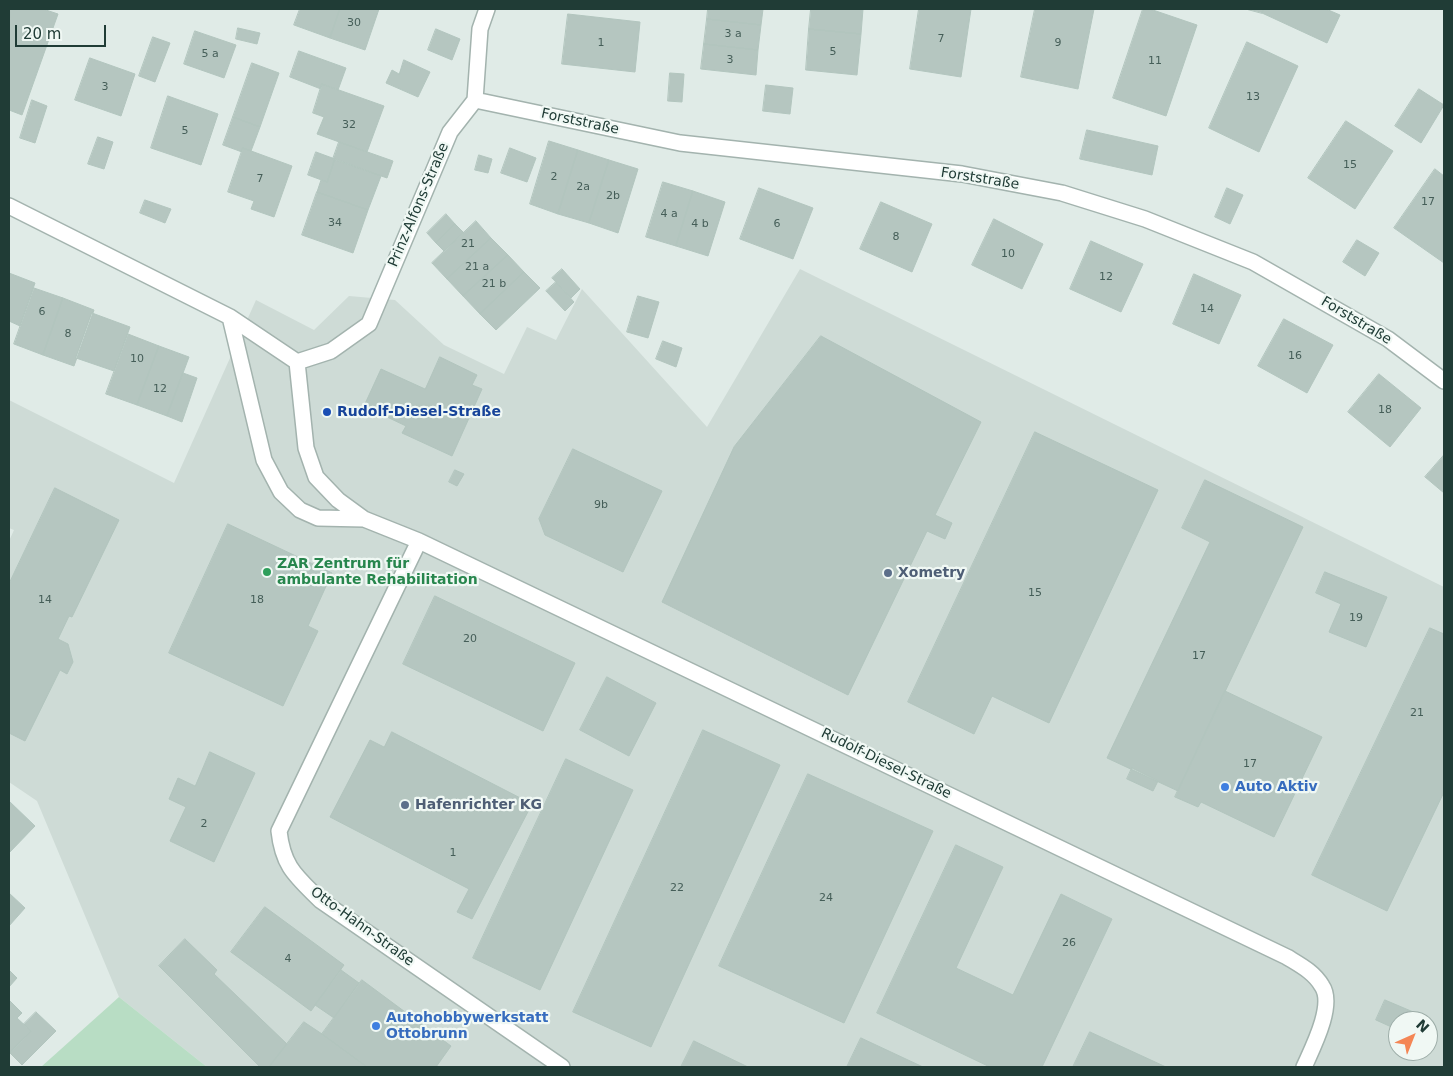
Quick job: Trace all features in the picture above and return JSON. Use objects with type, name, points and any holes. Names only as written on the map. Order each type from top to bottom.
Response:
[{"type":"street","points":[[475,100],[480,29],[487,9]]},
{"type":"street","name":"Prinz-Alfons-Straße","points":[[296,362],[331,351],[369,324],[450,132],[475,100]]},
{"type":"street","name":"Forststraße","points":[[475,100],[680,143],[962,174],[1062,193],[1145,219],[1252,262],[1388,339],[1444,380]]},
{"type":"street","points":[[9,206],[230,317],[296,362]]},
{"type":"street","name":"Rudolf-Diesel-Straße","points":[[230,317],[264,460],[281,492],[300,510],[318,518],[364,519]]},
{"type":"street","name":"Rudolf-Diesel-Straße","points":[[296,362],[306,448],[316,478],[338,500],[364,519],[419,541],[1287,957],[1310,971],[1324,988],[1325,1007],[1320,1030],[1304,1067]]},
{"type":"street","name":"Otto-Hahn-Straße","points":[[419,541],[279,831],[281,852],[293,873],[320,900],[562,1067]]},
{"type":"shaded area","points":[[800,269],[1444,587],[1444,1067],[207,1067],[119,997],[37,801],[9,782],[9,541],[14,530],[9,528],[9,400],[174,483],[256,300],[314,330],[349,296],[395,300],[444,345],[504,374],[527,327],[556,340],[582,289],[707,427]]},
{"type":"green space","points":[[119,997],[207,1067],[41,1067]]},
{"type":"building","points":[[10,9],[43,9],[58,14],[22,115],[9,110]]},
{"type":"building","points":[[300,9],[340,9],[330,38],[294,25]]},
{"type":"building","points":[[340,9],[379,9],[365,50],[330,38]]},
{"type":"building","points":[[708,9],[763,9],[761,25],[707,19]]},
{"type":"building","points":[[811,9],[863,9],[861,34],[809,29]]},
{"type":"building","points":[[919,9],[971,9],[961,77],[910,69]]},
{"type":"building","points":[[1035,9],[1094,9],[1078,89],[1021,77]]},
{"type":"building","points":[[1143,9],[1150,9],[1197,25],[1166,116],[1113,98]]},
{"type":"building","points":[[1246,9],[1264,9],[1262,13]]},
{"type":"building","points":[[1264,9],[1326,9],[1340,15],[1327,43],[1262,13]]},
{"type":"building","points":[[568,14],[640,22],[635,72],[562,64]]},
{"type":"building","points":[[707,19],[761,25],[758,50],[704,44]]},
{"type":"building","points":[[238,28],[260,33],[257,44],[236,39]]},
{"type":"building","points":[[436,29],[460,39],[452,60],[428,50]]},
{"type":"building","points":[[809,29],[861,34],[857,75],[806,70]]},
{"type":"building","points":[[195,31],[236,45],[224,78],[184,64]]},
{"type":"building","points":[[153,37],[170,43],[155,82],[139,76]]},
{"type":"building","points":[[1247,42],[1298,66],[1259,152],[1209,128]]},
{"type":"building","points":[[704,44],[758,50],[756,75],[701,69]]},
{"type":"building","points":[[299,51],[346,68],[338,90],[322,84],[321,89],[290,77]]},
{"type":"building","points":[[90,58],[135,74],[121,116],[75,100]]},
{"type":"building","points":[[404,60],[430,72],[418,97],[386,83],[392,70],[399,74]]},
{"type":"building","points":[[252,63],[279,73],[260,127],[233,117]]},
{"type":"building","points":[[670,73],[684,74],[682,102],[668,101]]},
{"type":"building","points":[[322,84],[384,106],[367,152],[317,134],[324,117],[313,113]]},
{"type":"building","points":[[766,85],[793,88],[790,114],[763,111]]},
{"type":"building","points":[[1419,89],[1444,105],[1421,143],[1395,126]]},
{"type":"building","points":[[168,96],[218,114],[201,165],[151,148]]},
{"type":"building","points":[[32,100],[47,106],[35,143],[20,138]]},
{"type":"building","points":[[233,117],[260,127],[251,151],[243,148],[242,152],[223,145]]},
{"type":"building","points":[[1346,121],[1393,151],[1355,209],[1308,178]]},
{"type":"building","points":[[1087,130],[1158,146],[1152,175],[1080,159]]},
{"type":"building","points":[[98,137],[113,142],[104,169],[88,164]]},
{"type":"building","points":[[549,141],[578,150],[558,214],[530,204]]},
{"type":"building","points":[[339,142],[393,161],[387,178],[333,159]]},
{"type":"building","points":[[243,148],[292,166],[274,217],[251,209],[254,201],[228,192]]},
{"type":"building","points":[[510,148],[536,158],[527,182],[501,173]]},
{"type":"building","points":[[578,150],[609,160],[589,223],[558,214]]},
{"type":"building","points":[[316,152],[335,159],[327,182],[308,175]]},
{"type":"building","points":[[479,155],[492,159],[488,173],[475,170]]},
{"type":"building","points":[[335,159],[381,176],[368,210],[317,192],[321,180],[327,182]]},
{"type":"building","points":[[609,160],[638,169],[618,233],[589,223]]},
{"type":"building","points":[[1435,169],[1444,176],[1444,263],[1394,228]]},
{"type":"building","points":[[663,182],[693,191],[676,246],[646,237]]},
{"type":"building","points":[[759,188],[813,208],[793,259],[740,239]]},
{"type":"building","points":[[1227,188],[1243,195],[1230,224],[1215,217]]},
{"type":"building","points":[[693,191],[725,202],[708,256],[676,246]]},
{"type":"building","points":[[317,192],[368,210],[353,253],[302,235]]},
{"type":"building","points":[[145,200],[171,209],[165,223],[140,213]]},
{"type":"building","points":[[881,202],[932,224],[912,272],[860,249]]},
{"type":"building","points":[[446,214],[455,224],[436,243],[427,233]]},
{"type":"building","points":[[994,219],[1043,244],[1022,289],[972,265]]},
{"type":"building","points":[[476,221],[491,238],[447,279],[432,263]]},
{"type":"building","points":[[455,224],[464,233],[444,251],[436,243]]},
{"type":"building","points":[[491,238],[508,255],[463,296],[447,279]]},
{"type":"building","points":[[1357,240],[1379,253],[1365,276],[1343,262]]},
{"type":"building","points":[[1091,241],[1143,264],[1121,312],[1070,289]]},
{"type":"building","points":[[508,255],[524,272],[480,314],[463,296]]},
{"type":"building","points":[[562,269],[580,289],[571,298],[552,278]]},
{"type":"building","points":[[524,272],[540,288],[496,330],[480,314]]},
{"type":"building","points":[[9,273],[35,283],[20,326],[9,321]]},
{"type":"building","points":[[1194,274],[1241,295],[1219,344],[1173,324]]},
{"type":"building","points":[[556,282],[574,302],[565,311],[546,291]]},
{"type":"building","points":[[34,288],[63,298],[43,355],[14,344]]},
{"type":"building","points":[[638,296],[659,302],[648,338],[627,332]]},
{"type":"building","points":[[63,298],[94,310],[74,366],[43,355]]},
{"type":"building","points":[[92,313],[130,327],[114,371],[76,358]]},
{"type":"building","points":[[1284,319],[1333,345],[1307,393],[1258,366]]},
{"type":"building","points":[[128,334],[159,346],[137,405],[106,394]]},
{"type":"building","points":[[821,336],[981,422],[935,515],[952,523],[945,539],[927,531],[848,695],[662,602],[734,447]]},
{"type":"building","points":[[663,341],[682,348],[676,367],[656,359]]},
{"type":"building","points":[[159,346],[189,357],[167,416],[137,405]]},
{"type":"building","points":[[440,357],[477,375],[472,385],[482,389],[452,456],[402,433],[406,426],[364,406],[381,369],[425,389]]},
{"type":"building","points":[[183,373],[197,378],[182,422],[167,416]]},
{"type":"building","points":[[1379,374],[1421,408],[1390,447],[1348,412]]},
{"type":"building","points":[[1035,432],[1158,490],[1049,723],[992,696],[974,734],[908,702]]},
{"type":"building","points":[[573,449],[662,491],[623,572],[545,535],[539,519]]},
{"type":"building","points":[[1444,455],[1444,493],[1425,477]]},
{"type":"building","points":[[455,470],[464,474],[457,486],[449,482]]},
{"type":"building","points":[[1205,480],[1303,527],[1178,791],[1107,758],[1210,542],[1182,528]]},
{"type":"building","points":[[55,488],[119,520],[72,617],[69,616],[58,639],[68,644],[73,662],[67,674],[60,670],[25,741],[9,733],[9,584]]},
{"type":"building","points":[[228,524],[332,573],[308,626],[318,631],[283,706],[169,653]]},
{"type":"building","points":[[1325,572],[1387,597],[1366,647],[1329,632],[1341,604],[1316,593]]},
{"type":"building","points":[[435,596],[575,663],[543,731],[403,664]]},
{"type":"building","points":[[1430,628],[1444,634],[1444,792],[1387,911],[1312,875]]},
{"type":"building","points":[[607,677],[656,703],[629,756],[580,730]]},
{"type":"building","points":[[1225,691],[1322,737],[1274,837],[1201,802],[1198,807],[1175,797]]},
{"type":"building","points":[[703,730],[780,765],[651,1047],[573,1012]]},
{"type":"building","points":[[392,732],[532,804],[472,919],[457,912],[469,889],[330,817],[370,740],[384,747]]},
{"type":"building","points":[[210,752],[255,773],[214,862],[170,841],[186,807],[169,799],[178,778],[195,786]]},
{"type":"building","points":[[566,759],[633,790],[540,990],[473,958]]},
{"type":"building","points":[[1132,768],[1158,781],[1153,791],[1127,779]]},
{"type":"building","points":[[808,774],[933,831],[844,1023],[719,966]]},
{"type":"building","points":[[9,801],[35,826],[9,853]]},
{"type":"building","points":[[956,845],[1003,867],[956,968],[1013,995],[1061,894],[1112,919],[1042,1067],[990,1067],[877,1013]]},
{"type":"building","points":[[9,893],[25,908],[9,926]]},
{"type":"building","points":[[265,907],[344,965],[311,1011],[231,952]]},
{"type":"building","points":[[185,939],[217,970],[214,974],[287,1044],[269,1067],[260,1067],[159,966]]},
{"type":"building","points":[[9,970],[17,978],[9,987]]},
{"type":"building","points":[[341,970],[359,983],[334,1018],[315,1005]]},
{"type":"building","name":"Autohobbywerkstatt Ottobrunn","points":[[362,980],[451,1046],[436,1067],[367,1067],[322,1034]]},
{"type":"building","points":[[9,1000],[22,1013],[17,1018],[31,1031],[9,1053]]},
{"type":"building","points":[[1385,1000],[1411,1011],[1388,1011],[1388,1025],[1376,1020]]},
{"type":"building","points":[[36,1012],[56,1031],[22,1065],[10,1053],[31,1031],[24,1024]]},
{"type":"building","points":[[304,1022],[322,1034],[367,1067],[269,1067]]},
{"type":"building","points":[[1090,1032],[1166,1067],[1073,1067]]},
{"type":"building","points":[[861,1038],[923,1067],[847,1067]]},
{"type":"building","points":[[694,1041],[748,1067],[681,1067]]},
{"type":"place","name":"Rudolf-Diesel-Straße","points":[[327,412]]},
{"type":"place","name":"ZAR Zentrum für ambulante Rehabilitation","points":[[267,572]]},
{"type":"place","name":"Xometry","points":[[888,573]]},
{"type":"place","name":"Auto Aktiv","points":[[1225,787]]},
{"type":"place","name":"Hafenrichter KG","points":[[405,805]]},
{"type":"place","name":"Autohobbywerkstatt Ottobrunn","points":[[376,1026]]}]
